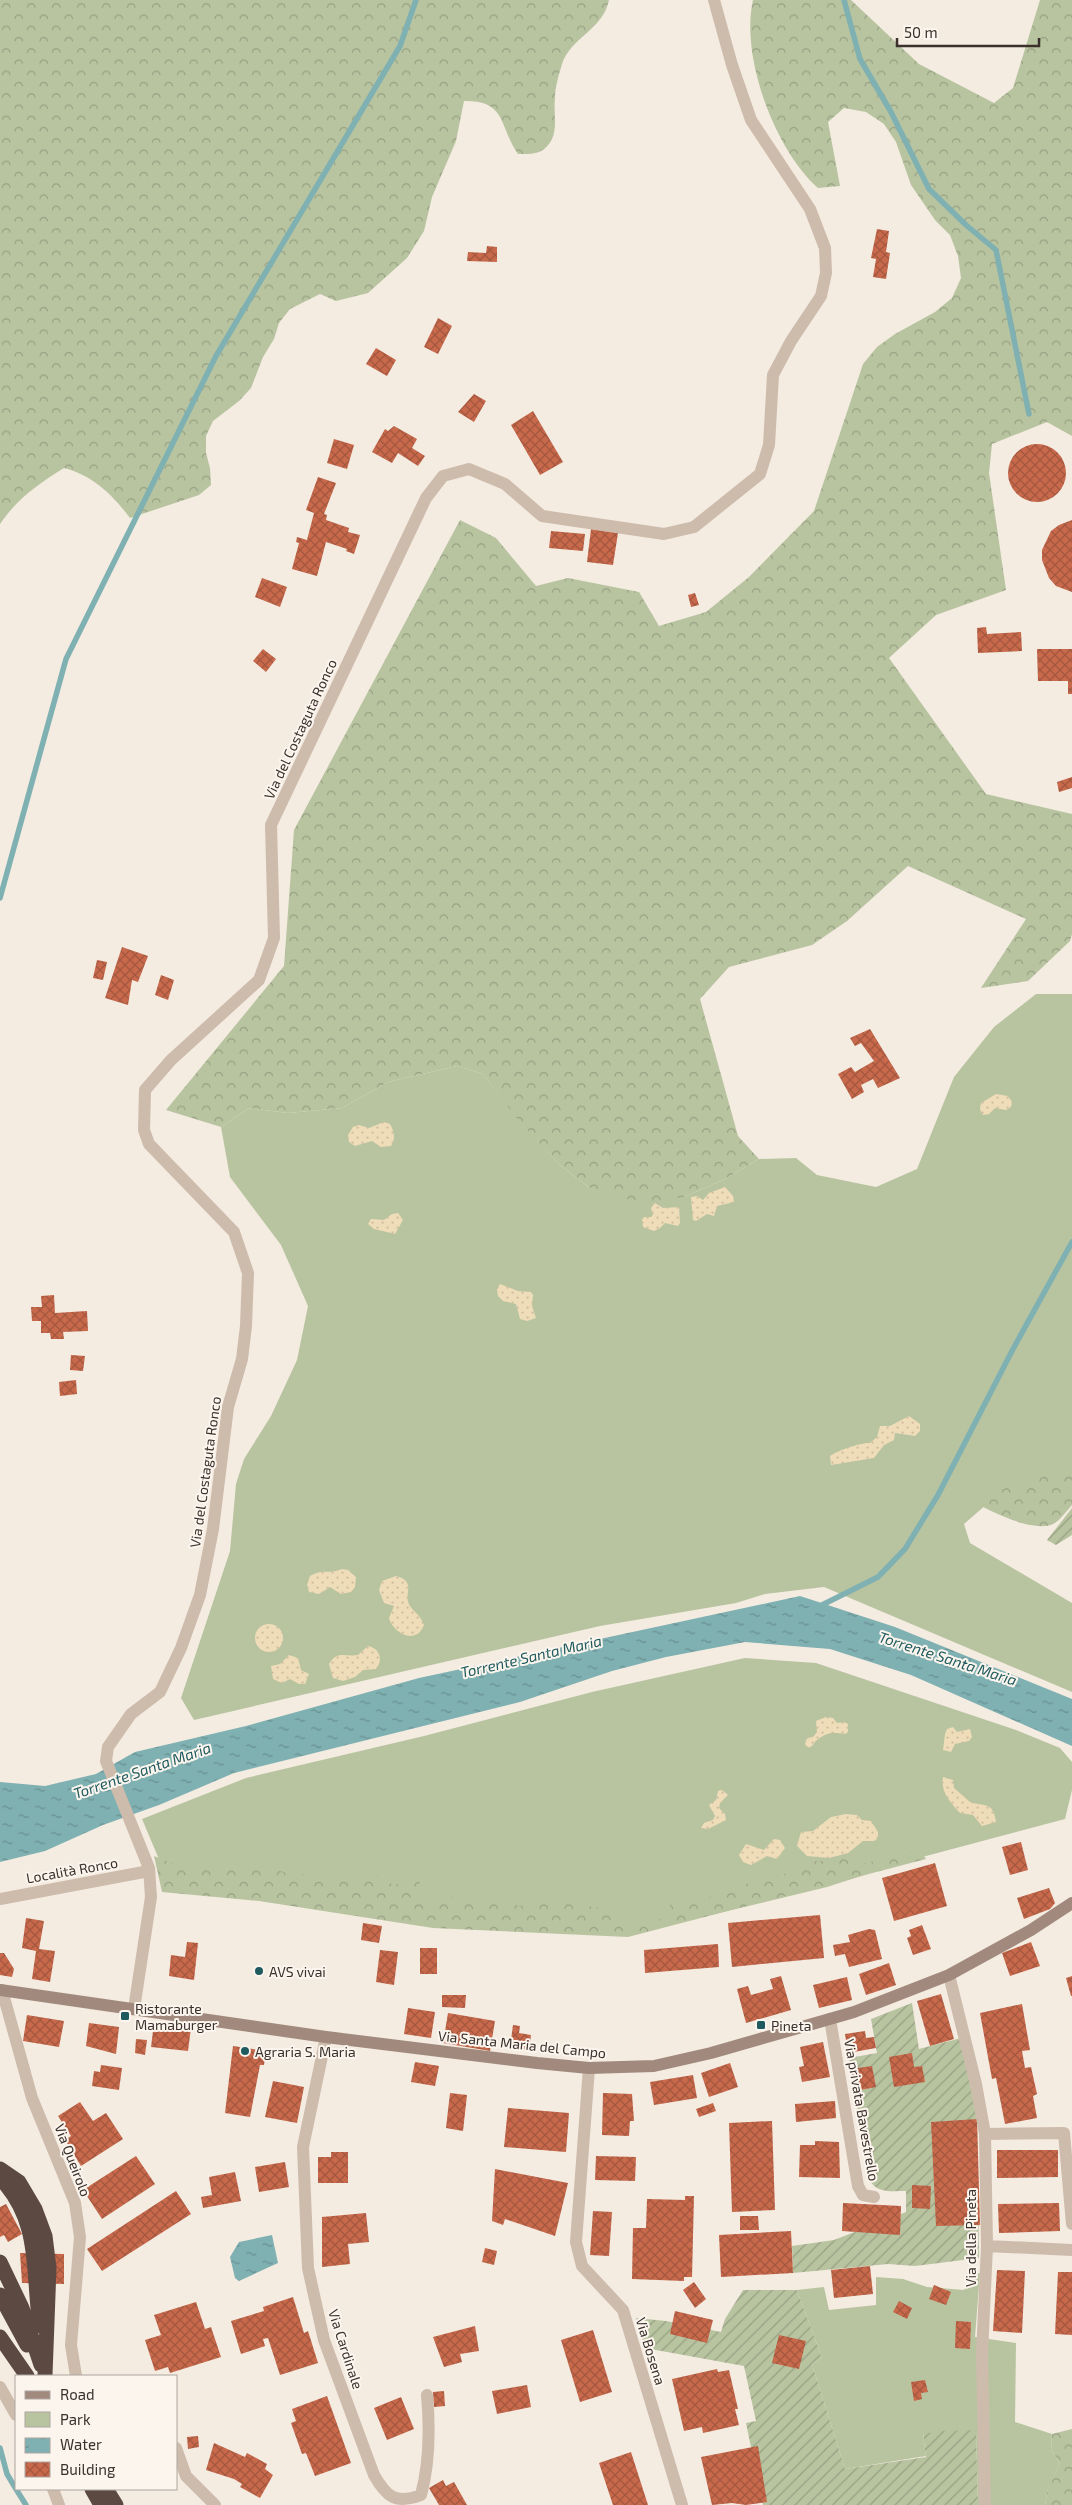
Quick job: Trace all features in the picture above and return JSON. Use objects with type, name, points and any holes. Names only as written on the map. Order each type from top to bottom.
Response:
[{"type":"highway","points":[[0,2169],[19,2182],[35,2209],[45,2236],[49,2268],[45,2375]]},
{"type":"highway","points":[[0,2178],[9,2188],[27,2218],[29,2226],[36,2268],[36,2301],[45,2358]]},
{"type":"highway","points":[[0,2262],[22,2308],[45,2375]]},
{"type":"highway","points":[[0,2296],[45,2375]]},
{"type":"highway","points":[[0,2327],[4,2343],[26,2375]]},
{"type":"highway","points":[[93,2490],[101,2505]]},
{"type":"highway","points":[[107,2490],[116,2505]]},
{"type":"street","name":"Via del Costaguta Ronco","points":[[149,1871],[106,1761],[108,1747],[131,1714],[160,1692],[181,1648],[200,1595],[213,1529],[228,1407],[242,1359],[246,1326],[248,1273],[234,1232],[149,1144],[144,1130],[145,1090],[171,1060],[259,980],[274,938],[271,825],[426,498],[443,476],[469,470],[505,484],[542,516],[664,534],[694,527],[760,474],[769,446],[773,375],[791,341],[821,296],[826,274],[825,248],[810,209],[751,120],[732,65],[714,0]]},
{"type":"street","name":"Località Ronco","points":[[0,1899],[149,1871]]},
{"type":"street","points":[[134,2009],[152,1897],[149,1871]]},
{"type":"street","name":"Via Santa Maria del Campo","points":[[1,1990],[326,2037],[589,2068],[654,2066],[712,2053],[830,2019],[949,1975],[1031,1930],[1072,1903]]},
{"type":"street","name":"Via della Pineta","points":[[949,1975],[976,2084],[985,2134],[988,2246],[982,2354],[985,2505]]},
{"type":"street","name":"Via Queirolo","points":[[1,1990],[32,2098],[75,2203],[80,2236],[72,2346],[76,2375]]},
{"type":"street","name":"Via privata Bavestrello","points":[[830,2019],[858,2186],[863,2194],[874,2197]]},
{"type":"street","name":"Via Cardinale","points":[[326,2037],[303,2146],[308,2268],[324,2340],[371,2466],[386,2495],[396,2502],[413,2500],[421,2495],[426,2476],[430,2427],[427,2395]]},
{"type":"street","name":"Via Bosena","points":[[589,2068],[576,2242],[582,2266],[623,2310],[682,2505]]},
{"type":"street","points":[[985,2134],[1064,2133],[1072,2224]]},
{"type":"street","points":[[988,2246],[1072,2250]]},
{"type":"street","points":[[0,2387],[15,2413]]},
{"type":"street","points":[[178,2454],[186,2476],[215,2505]]},
{"type":"street","points":[[53,2490],[59,2505]]},
{"type":"green space","points":[[0,0],[609,0],[606,10],[600,19],[572,47],[562,64],[556,89],[555,128],[552,139],[546,148],[535,153],[518,154],[495,110],[488,105],[478,102],[464,101],[456,141],[432,197],[424,231],[407,258],[368,293],[336,301],[320,294],[290,309],[279,323],[274,339],[263,357],[251,388],[239,401],[213,421],[206,436],[206,453],[210,468],[211,485],[199,495],[130,518],[101,487],[84,476],[64,468],[29,493],[0,524]]},
{"type":"green space","points":[[753,0],[851,0],[919,64],[994,103],[1013,88],[1040,0],[1072,0],[1072,436],[1047,422],[992,444],[989,473],[1006,590],[936,615],[889,658],[986,794],[1072,814],[1072,934],[1070,941],[1028,981],[981,988],[1026,919],[908,866],[847,921],[812,945],[729,967],[700,999],[738,1136],[759,1159],[725,1179],[684,1197],[642,1203],[591,1189],[559,1164],[518,1120],[483,1074],[457,1066],[388,1082],[342,1108],[288,1113],[249,1108],[221,1127],[166,1110],[284,966],[294,830],[460,520],[496,538],[536,586],[568,578],[639,592],[659,626],[706,612],[749,577],[814,511],[863,364],[877,347],[895,334],[935,312],[952,298],[961,278],[958,256],[950,235],[935,220],[911,185],[896,142],[884,124],[866,112],[844,108],[828,122],[840,186],[818,188],[802,171],[788,151],[764,101],[757,75],[750,23]]},
{"type":"green space","points":[[1036,994],[1072,994],[1072,1474],[987,1504],[964,1524],[970,1543],[1072,1603],[1072,1692],[824,1587],[765,1594],[736,1603],[600,1626],[194,1720],[181,1698],[230,1551],[236,1484],[244,1459],[271,1416],[297,1360],[308,1306],[281,1245],[230,1177],[221,1127],[249,1108],[288,1113],[342,1108],[388,1082],[457,1066],[483,1074],[519,1120],[559,1164],[591,1189],[684,1197],[725,1179],[759,1159],[796,1158],[817,1175],[876,1187],[917,1169],[954,1077],[994,1027]]},
{"type":"green space","points":[[1072,1468],[1072,1505],[1056,1523],[1045,1526],[1025,1524],[1002,1516],[976,1503],[990,1493]]},
{"type":"green space","points":[[1072,1508],[1072,1535],[1056,1545],[1047,1540]]},
{"type":"green space","points":[[745,1658],[816,1663],[1016,1730],[1060,1748],[1072,1762],[1072,1790],[1065,1819],[911,1860],[827,1887],[644,1931],[202,1881],[161,1864],[142,1819],[246,1778],[424,1736],[592,1692]]},
{"type":"green space","points":[[920,1850],[926,1859],[628,1937],[433,1928],[259,1901],[162,1892],[154,1856],[189,1870],[256,1864],[287,1873],[330,1877],[352,1883],[375,1873],[393,1885],[419,1881],[426,1898],[457,1897],[471,1902],[499,1900],[519,1906],[546,1900],[614,1910],[625,1925],[661,1919],[674,1899],[701,1900],[769,1876],[796,1872],[805,1861],[826,1861],[853,1856],[858,1865]]},
{"type":"green space","points":[[912,2003],[919,2049],[961,2038],[977,2119],[979,2258],[915,2266],[888,2264],[793,2273],[792,2246],[834,2240],[906,2212],[906,2191],[879,2189],[875,2187],[869,2178],[849,2058],[877,2053],[871,2019]]},
{"type":"green space","points":[[980,2273],[975,2337],[1016,2343],[1015,2422],[1052,2434],[1051,2450],[1060,2463],[1048,2489],[1045,2505],[978,2505],[976,2431],[923,2435],[926,2456],[845,2469],[812,2364],[822,2358],[797,2290],[824,2287],[829,2310],[876,2305],[876,2277],[903,2279],[927,2287],[964,2290],[973,2275]]},
{"type":"green space","points":[[743,2290],[797,2290],[822,2358],[812,2364],[845,2469],[926,2457],[923,2434],[940,2431],[976,2430],[978,2505],[763,2505],[746,2423],[756,2421],[744,2366],[645,2348],[636,2318],[666,2321],[721,2332],[725,2319]]},
{"type":"green space","points":[[1072,2429],[1072,2505],[1045,2505],[1048,2488],[1060,2463],[1051,2450],[1052,2434]]},
{"type":"sand","points":[[996,1094],[1008,1096],[1012,1102],[1011,1107],[1006,1110],[995,1108],[989,1114],[983,1115],[980,1109],[981,1103]]},
{"type":"sand","points":[[384,1122],[390,1124],[393,1132],[394,1141],[391,1146],[381,1147],[372,1141],[355,1146],[349,1142],[348,1135],[353,1127],[359,1125],[369,1128]]},
{"type":"sand","points":[[725,1187],[733,1196],[734,1202],[717,1206],[714,1216],[707,1214],[696,1221],[693,1220],[691,1197],[697,1196],[703,1200],[709,1193]]},
{"type":"sand","points":[[655,1203],[663,1208],[679,1207],[680,1223],[678,1226],[665,1223],[654,1231],[643,1227],[642,1220],[644,1217],[651,1217],[653,1215],[651,1208]]},
{"type":"sand","points":[[398,1213],[403,1220],[395,1234],[374,1229],[368,1224],[371,1219],[384,1220],[392,1214]]},
{"type":"sand","points":[[500,1284],[518,1291],[531,1292],[533,1295],[532,1306],[536,1318],[527,1321],[520,1319],[516,1304],[503,1301],[498,1296],[497,1289]]},
{"type":"sand","points":[[909,1416],[920,1424],[920,1431],[915,1436],[895,1433],[894,1440],[884,1445],[874,1458],[831,1465],[830,1456],[833,1454],[855,1445],[870,1443],[877,1437],[880,1426],[890,1426]]},
{"type":"sand","points":[[342,1569],[348,1570],[356,1577],[355,1587],[351,1592],[341,1594],[330,1587],[319,1594],[309,1592],[307,1585],[310,1576],[319,1572],[333,1572]]},
{"type":"sand","points":[[396,1576],[403,1579],[408,1585],[408,1602],[424,1625],[416,1635],[405,1635],[395,1628],[389,1618],[394,1606],[384,1603],[379,1590],[382,1581]]},
{"type":"sand","points":[[269,1624],[279,1628],[283,1638],[279,1648],[269,1652],[259,1648],[255,1638],[259,1628]]},
{"type":"sand","points":[[368,1646],[375,1649],[379,1655],[380,1661],[376,1669],[363,1670],[355,1677],[343,1681],[333,1678],[329,1664],[335,1657],[358,1655]]},
{"type":"sand","points":[[289,1655],[298,1658],[301,1670],[309,1674],[305,1684],[299,1684],[290,1679],[282,1683],[273,1679],[271,1666],[280,1664]]},
{"type":"sand","points":[[826,1717],[833,1718],[837,1723],[844,1722],[848,1724],[848,1732],[845,1734],[827,1734],[808,1748],[805,1744],[807,1738],[813,1737],[817,1732],[816,1721]]},
{"type":"sand","points":[[953,1727],[957,1732],[970,1729],[972,1737],[969,1741],[955,1744],[951,1752],[943,1750],[947,1729]]},
{"type":"sand","points":[[943,1777],[953,1780],[954,1788],[970,1802],[988,1806],[995,1815],[996,1822],[982,1826],[973,1815],[960,1813],[950,1801],[943,1788]]},
{"type":"sand","points":[[722,1790],[728,1795],[720,1803],[719,1808],[725,1814],[726,1820],[708,1829],[701,1828],[704,1823],[713,1820],[715,1816],[709,1805],[716,1800],[718,1791]]},
{"type":"sand","points":[[846,1814],[857,1815],[862,1820],[871,1821],[878,1832],[878,1838],[874,1841],[863,1841],[848,1853],[829,1858],[807,1856],[797,1846],[801,1832],[813,1831],[831,1817]]},
{"type":"sand","points":[[774,1839],[780,1840],[785,1848],[777,1859],[767,1856],[751,1865],[743,1862],[739,1855],[746,1844],[764,1850]]},
{"type":"water","name":"Torrente Santa Maria","points":[[800,1596],[895,1627],[1072,1699],[1072,1746],[911,1675],[830,1649],[745,1642],[666,1657],[612,1671],[520,1702],[234,1773],[159,1805],[103,1825],[45,1851],[0,1862],[0,1782],[45,1786],[96,1774],[135,1752],[246,1726],[419,1678]]},
{"type":"water","points":[[272,2235],[278,2263],[239,2281],[235,2278],[230,2257],[239,2242]]},
{"type":"building","points":[[877,229],[889,231],[886,252],[890,253],[886,279],[873,277],[876,259],[871,258]]},
{"type":"building","points":[[487,246],[497,247],[497,262],[467,261],[468,252],[486,253]]},
{"type":"building","points":[[438,318],[452,326],[438,354],[424,347]]},
{"type":"building","points":[[376,348],[396,360],[387,376],[366,364]]},
{"type":"building","points":[[474,394],[486,401],[474,422],[458,412]]},
{"type":"building","points":[[533,411],[563,462],[540,475],[511,425]]},
{"type":"building","points":[[394,426],[417,439],[412,448],[425,456],[418,466],[398,453],[392,463],[372,452],[385,429],[388,431]]},
{"type":"building","points":[[334,439],[354,445],[347,469],[327,463]]},
{"type":"building","points":[[1031,444],[1043,444],[1058,452],[1066,467],[1066,479],[1058,494],[1043,502],[1031,502],[1016,494],[1008,479],[1008,467],[1016,452]]},
{"type":"building","points":[[318,477],[336,483],[324,514],[327,515],[326,520],[349,528],[348,532],[360,535],[354,554],[346,551],[347,549],[326,542],[317,576],[292,569],[299,543],[296,542],[297,537],[307,540],[314,513],[306,510]]},
{"type":"building","points":[[1072,520],[1072,592],[1056,586],[1049,578],[1042,560],[1042,550],[1051,531],[1059,525]]},
{"type":"building","points":[[591,529],[618,533],[613,565],[587,562]]},
{"type":"building","points":[[551,531],[585,534],[583,551],[549,548]]},
{"type":"building","points":[[262,578],[287,587],[280,607],[255,597]]},
{"type":"building","points":[[695,593],[699,605],[691,607],[688,595]]},
{"type":"building","points":[[986,627],[987,634],[1021,632],[1022,651],[978,653],[977,628]]},
{"type":"building","points":[[263,649],[276,659],[266,672],[253,661]]},
{"type":"building","points":[[1037,649],[1072,649],[1072,694],[1068,694],[1068,681],[1038,681]]},
{"type":"building","points":[[1072,777],[1072,788],[1059,792],[1057,782]]},
{"type":"building","points":[[122,947],[148,956],[138,982],[132,980],[128,1005],[105,998]]},
{"type":"building","points":[[97,960],[107,962],[103,980],[93,978]]},
{"type":"building","points":[[161,975],[174,980],[168,1000],[155,995]]},
{"type":"building","points":[[870,1029],[900,1078],[878,1088],[873,1079],[861,1085],[864,1092],[852,1099],[838,1074],[851,1067],[855,1072],[874,1061],[861,1043],[855,1046],[850,1038]]},
{"type":"building","points":[[54,1295],[55,1313],[87,1311],[88,1331],[63,1332],[64,1339],[51,1339],[50,1333],[41,1333],[41,1321],[32,1321],[31,1307],[42,1307],[41,1296]]},
{"type":"building","points":[[71,1355],[85,1356],[83,1371],[70,1370]]},
{"type":"building","points":[[76,1380],[77,1394],[60,1396],[59,1382]]},
{"type":"building","points":[[1021,1842],[1028,1870],[1010,1875],[1002,1847]]},
{"type":"building","points":[[935,1863],[947,1906],[894,1921],[882,1878]]},
{"type":"building","points":[[1049,1888],[1055,1903],[1050,1909],[1024,1919],[1017,1898]]},
{"type":"building","points":[[820,1915],[824,1958],[732,1967],[728,1923]]},
{"type":"building","points":[[26,1918],[44,1921],[39,1949],[55,1951],[50,1982],[32,1979],[36,1951],[22,1948]]},
{"type":"building","points":[[363,1923],[382,1926],[379,1943],[361,1940]]},
{"type":"building","points":[[922,1925],[931,1949],[913,1955],[907,1938],[911,1936],[909,1930]]},
{"type":"building","points":[[869,1929],[875,1930],[882,1959],[849,1967],[845,1954],[835,1956],[833,1945],[850,1942],[848,1935]]},
{"type":"building","points":[[187,1942],[198,1943],[194,1980],[169,1976],[171,1955],[185,1957]]},
{"type":"building","points":[[1031,1942],[1040,1966],[1010,1976],[1002,1953]]},
{"type":"building","points":[[718,1944],[719,1967],[645,1973],[644,1950]]},
{"type":"building","points":[[420,1948],[437,1948],[437,1974],[420,1974]]},
{"type":"building","points":[[380,1950],[398,1952],[394,1985],[376,1982]]},
{"type":"building","points":[[0,1953],[4,1953],[14,1969],[12,1977],[0,1975]]},
{"type":"building","points":[[889,1963],[896,1985],[866,1995],[859,1974]]},
{"type":"building","points":[[781,1976],[791,2010],[746,2023],[737,1989],[748,1986],[751,1995],[773,1989],[770,1979]]},
{"type":"building","points":[[1072,1976],[1072,1996],[1071,1996],[1066,1978]]},
{"type":"building","points":[[847,1977],[852,2000],[819,2008],[813,1985]]},
{"type":"building","points":[[941,1994],[954,2039],[930,2046],[917,2001]]},
{"type":"building","points":[[442,1995],[466,1995],[465,2008],[442,2007]]},
{"type":"building","points":[[1022,2004],[1030,2050],[1022,2051],[1025,2068],[1031,2067],[1037,2094],[1033,2096],[1037,2118],[1005,2124],[996,2078],[992,2079],[980,2013]]},
{"type":"building","points":[[408,2008],[435,2012],[431,2038],[404,2034]]},
{"type":"building","points":[[448,2013],[495,2021],[490,2051],[443,2043]]},
{"type":"building","points":[[27,2015],[64,2021],[59,2047],[23,2041]]},
{"type":"building","points":[[89,2023],[119,2027],[116,2054],[86,2046]]},
{"type":"building","points":[[154,2023],[191,2028],[188,2051],[151,2047]]},
{"type":"building","points":[[513,2025],[520,2026],[519,2033],[531,2035],[529,2050],[510,2047]]},
{"type":"building","points":[[865,2031],[866,2038],[874,2037],[876,2048],[848,2053],[845,2034]]},
{"type":"building","points":[[136,2039],[147,2040],[145,2055],[135,2053]]},
{"type":"building","points":[[823,2042],[830,2077],[802,2082],[799,2067],[804,2066],[800,2047]]},
{"type":"building","points":[[233,2046],[266,2051],[264,2065],[260,2065],[250,2117],[225,2113]]},
{"type":"building","points":[[912,2053],[914,2067],[922,2066],[925,2082],[894,2087],[889,2057]]},
{"type":"building","points":[[415,2062],[439,2066],[435,2086],[411,2082]]},
{"type":"building","points":[[730,2063],[738,2087],[709,2097],[701,2073]]},
{"type":"building","points":[[101,2065],[122,2068],[119,2090],[92,2086],[94,2071],[100,2072]]},
{"type":"building","points":[[872,2066],[876,2087],[855,2091],[851,2069]]},
{"type":"building","points":[[693,2075],[697,2098],[654,2105],[650,2082]]},
{"type":"building","points":[[273,2081],[304,2087],[297,2123],[265,2117]]},
{"type":"building","points":[[450,2093],[467,2095],[463,2131],[446,2128]]},
{"type":"building","points":[[603,2093],[632,2094],[634,2121],[630,2121],[629,2136],[602,2135]]},
{"type":"building","points":[[835,2101],[836,2118],[796,2122],[795,2104]]},
{"type":"building","points":[[80,2102],[93,2121],[106,2113],[123,2139],[81,2166],[65,2140],[71,2136],[58,2116]]},
{"type":"building","points":[[713,2103],[716,2111],[699,2117],[696,2109]]},
{"type":"building","points":[[508,2108],[569,2113],[566,2152],[504,2147]]},
{"type":"building","points":[[977,2119],[980,2225],[936,2226],[931,2122]]},
{"type":"building","points":[[772,2121],[775,2210],[732,2212],[729,2123]]},
{"type":"building","points":[[815,2141],[839,2142],[840,2178],[799,2177],[800,2145],[815,2145]]},
{"type":"building","points":[[997,2150],[1058,2150],[1058,2177],[997,2178]]},
{"type":"building","points":[[331,2152],[348,2152],[348,2183],[318,2183],[318,2157],[331,2157]]},
{"type":"building","points":[[136,2156],[155,2184],[102,2219],[83,2190]]},
{"type":"building","points":[[596,2156],[636,2157],[635,2181],[595,2180]]},
{"type":"building","points":[[285,2162],[289,2187],[259,2192],[255,2167]]},
{"type":"building","points":[[495,2169],[568,2183],[555,2236],[505,2219],[503,2225],[492,2221]]},
{"type":"building","points":[[235,2172],[241,2201],[203,2208],[201,2197],[212,2195],[209,2177]]},
{"type":"building","points":[[912,2185],[931,2186],[930,2209],[912,2208]]},
{"type":"building","points":[[176,2191],[191,2214],[102,2271],[87,2249]]},
{"type":"building","points":[[685,2196],[694,2196],[692,2277],[684,2277],[684,2281],[632,2279],[633,2228],[646,2228],[647,2199],[685,2200]]},
{"type":"building","points":[[843,2203],[901,2206],[900,2235],[842,2231]]},
{"type":"building","points":[[1059,2203],[1060,2231],[999,2233],[998,2204]]},
{"type":"building","points":[[6,2204],[22,2234],[8,2242],[4,2235],[0,2237],[0,2207]]},
{"type":"building","points":[[593,2211],[612,2212],[609,2256],[590,2255]]},
{"type":"building","points":[[366,2213],[369,2242],[348,2244],[350,2264],[322,2267],[322,2217]]},
{"type":"building","points":[[740,2216],[758,2216],[759,2230],[740,2230]]},
{"type":"building","points":[[791,2231],[793,2273],[721,2277],[719,2235]]},
{"type":"building","points":[[485,2248],[497,2251],[494,2265],[482,2262]]},
{"type":"building","points":[[20,2253],[64,2254],[64,2284],[22,2283]]},
{"type":"building","points":[[870,2266],[873,2294],[834,2298],[831,2270]]},
{"type":"building","points":[[997,2270],[1025,2271],[1022,2333],[993,2331]]},
{"type":"building","points":[[1058,2272],[1072,2272],[1072,2335],[1055,2334]]},
{"type":"building","points":[[694,2282],[706,2299],[695,2308],[683,2290]]},
{"type":"building","points":[[934,2285],[951,2292],[946,2305],[929,2299]]},
{"type":"building","points":[[293,2297],[304,2333],[308,2331],[318,2363],[280,2375],[268,2338],[263,2339],[265,2346],[241,2354],[231,2321],[264,2311],[263,2307]]},
{"type":"building","points":[[899,2301],[912,2308],[907,2319],[893,2312]]},
{"type":"building","points":[[196,2302],[205,2329],[211,2327],[221,2357],[170,2373],[168,2367],[155,2371],[145,2340],[161,2335],[154,2315]]},
{"type":"building","points":[[675,2311],[713,2320],[707,2343],[670,2334]]},
{"type":"building","points":[[956,2321],[971,2322],[970,2349],[955,2348]]},
{"type":"building","points":[[475,2326],[479,2351],[460,2354],[462,2362],[444,2367],[433,2337]]},
{"type":"building","points":[[593,2330],[612,2392],[580,2402],[561,2340]]},
{"type":"building","points":[[779,2335],[806,2341],[799,2369],[772,2363]]},
{"type":"building","points":[[717,2369],[718,2372],[729,2370],[738,2409],[735,2409],[739,2425],[703,2433],[702,2427],[684,2431],[672,2379]]},
{"type":"building","points":[[925,2380],[928,2392],[921,2393],[922,2399],[914,2401],[911,2382]]},
{"type":"building","points":[[527,2385],[531,2407],[497,2414],[492,2391]]},
{"type":"building","points":[[444,2391],[445,2406],[434,2407],[433,2392]]},
{"type":"building","points":[[327,2396],[351,2463],[315,2476],[306,2453],[302,2454],[291,2423],[296,2421],[292,2409]]},
{"type":"building","points":[[401,2397],[414,2429],[387,2440],[374,2408]]},
{"type":"building","points":[[198,2436],[199,2447],[188,2449],[187,2437]]},
{"type":"building","points":[[214,2443],[245,2457],[247,2453],[267,2464],[265,2469],[273,2475],[260,2498],[240,2487],[242,2484],[234,2479],[206,2470]]},
{"type":"building","points":[[758,2446],[767,2502],[746,2505],[732,2503],[712,2505],[701,2457]]},
{"type":"building","points":[[631,2452],[648,2505],[613,2505],[599,2463]]},
{"type":"building","points":[[443,2480],[446,2486],[454,2482],[467,2505],[439,2505],[429,2488]]},
{"type":"waterway","points":[[0,898],[66,659],[216,356],[400,46],[416,0]]},
{"type":"waterway","points":[[844,0],[860,59],[891,112],[929,189],[966,225],[996,250],[1029,414]]},
{"type":"waterway","points":[[818,1607],[878,1577],[905,1549],[938,1495],[1013,1349],[1072,1242]]},
{"type":"waterway","points":[[0,2448],[7,2474],[15,2487]]},
{"type":"waterway","points":[[17,2490],[26,2505]]},
{"type":"place","name":"AVS vivai","points":[[259,1971]]},
{"type":"place","name":"Ristorante Mamaburger","points":[[125,2016]]},
{"type":"place","name":"Pineta","points":[[761,2025]]},
{"type":"place","name":"Agraria S. Maria","points":[[245,2051]]}]
